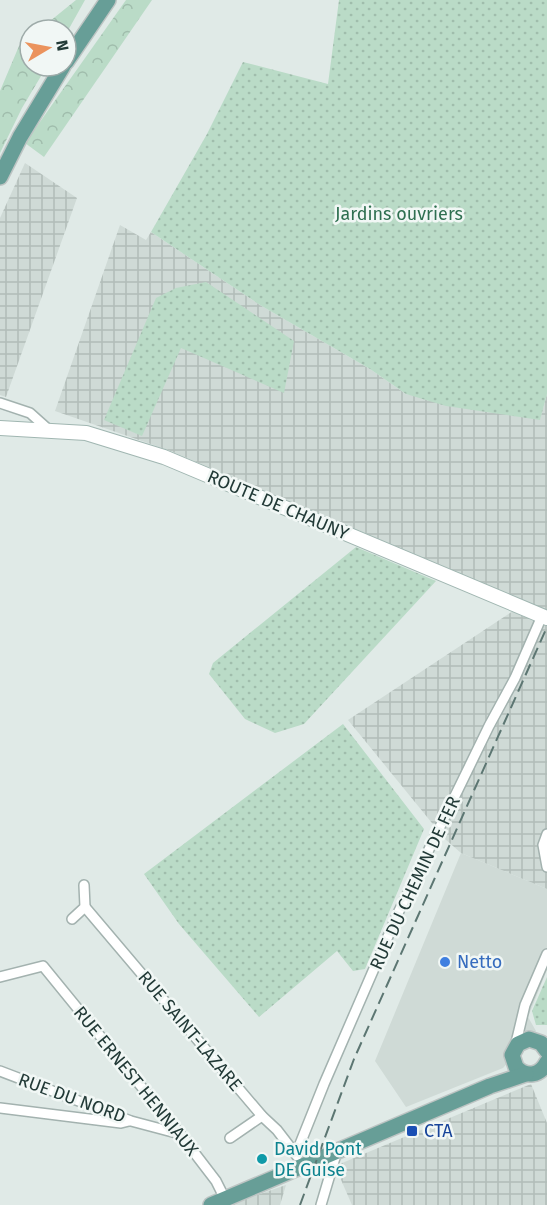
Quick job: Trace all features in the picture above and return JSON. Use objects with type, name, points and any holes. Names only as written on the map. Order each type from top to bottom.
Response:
[{"type":"main road","points":[[78,44],[108,0]]},
{"type":"main road","points":[[0,177],[20,137],[56,78]]},
{"type":"main road","points":[[218,1202],[296,1164],[337,1151],[490,1086],[526,1074],[536,1074],[544,1067],[545,1053],[525,1040],[515,1047],[512,1055],[513,1064],[526,1074]]},
{"type":"main road","points":[[490,1086],[513,1064]]},
{"type":"street","points":[[0,403],[30,413],[50,430]]},
{"type":"street","name":"ROUTE DE CHAUNY","points":[[0,428],[86,433],[164,457],[545,617]]},
{"type":"street","name":"RUE DU CHEMIN DE FER","points":[[296,1164],[324,1083],[399,911],[545,617]]},
{"type":"street","points":[[547,834],[543,845],[547,867]]},
{"type":"street","points":[[72,919],[85,907],[84,885]]},
{"type":"street","name":"RUE SAINT-LAZARE","points":[[85,907],[262,1116],[277,1130],[296,1164]]},
{"type":"street","points":[[515,1047],[525,1005],[547,954]]},
{"type":"street","name":"RUE ERNEST HENNIAUX","points":[[0,977],[44,966],[216,1181],[218,1202]]},
{"type":"street","points":[[522,1017],[545,1053]]},
{"type":"street","name":"RUE DU NORD","points":[[0,1071],[131,1120],[180,1134]]},
{"type":"street","points":[[0,1108],[121,1123],[131,1120]]},
{"type":"street","points":[[230,1137],[262,1116]]},
{"type":"street","points":[[321,1205],[337,1151]]},
{"type":"shaded area","points":[[25,163],[77,198],[6,397],[0,395],[0,218]]},
{"type":"shaded area","points":[[120,225],[146,240],[151,232],[260,305],[370,369],[406,394],[540,419],[547,394],[547,614],[457,572],[168,450],[55,411]]},
{"type":"shaded area","points":[[513,611],[547,625],[547,889],[461,853],[445,839],[348,720]]},
{"type":"shaded area","points":[[461,853],[547,889],[547,970],[528,1017],[536,1031],[503,1068],[406,1107],[375,1061]]},
{"type":"shaded area","points":[[531,1084],[547,1123],[547,1205],[352,1205],[335,1166]]},
{"type":"shaded area","points":[[286,1185],[280,1205],[228,1205]]},
{"type":"green space","points":[[76,0],[85,0],[75,18],[54,18]]},
{"type":"green space","points":[[126,0],[152,0],[44,157],[25,143],[71,78],[78,78],[78,68]]},
{"type":"green space","name":"Jardins ouvriers","points":[[339,0],[547,0],[547,394],[540,420],[446,406],[406,394],[370,369],[260,305],[151,232],[207,134],[243,62],[328,84]]},
{"type":"green space","points":[[18,48],[18,78],[40,78],[0,153],[0,91]]},
{"type":"green space","points":[[206,282],[294,341],[284,393],[181,348],[142,436],[104,420],[156,298],[176,288]]},
{"type":"green space","points":[[356,547],[436,581],[304,724],[275,733],[245,719],[209,674],[213,663]]},
{"type":"green space","points":[[343,724],[424,829],[365,969],[353,971],[337,951],[259,1017],[179,924],[144,874]]},
{"type":"green space","points":[[547,977],[547,1025],[536,1025],[532,1011]]},
{"type":"railway","points":[[300,1205],[354,1059],[547,627]]},
{"type":"place","name":"Netto","points":[[445,962]]},
{"type":"place","name":"CTA","points":[[412,1131]]},
{"type":"place","name":"David Pont DE Guise","points":[[262,1159]]}]
